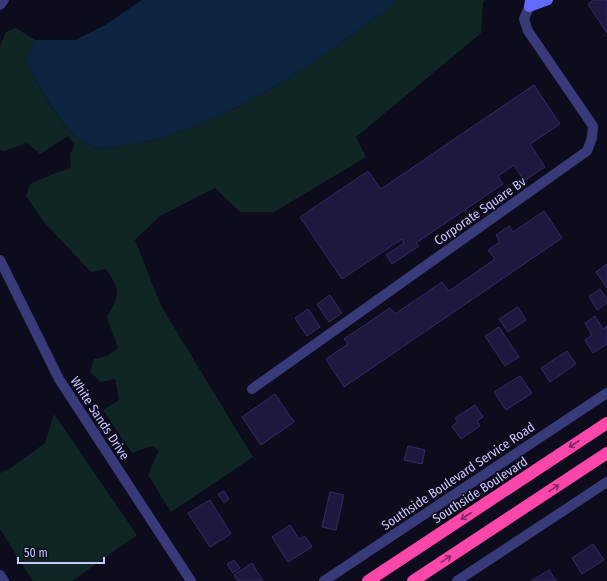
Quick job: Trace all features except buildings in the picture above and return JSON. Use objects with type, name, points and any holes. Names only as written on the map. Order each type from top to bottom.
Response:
[{"type":"highway","name":"Southside Boulevard","points":[[368,581],[607,423]]},
{"type":"highway","points":[[414,581],[607,453]]},
{"type":"street","points":[[0,5],[4,0]]},
{"type":"street","points":[[530,3],[548,0]]},
{"type":"street","name":"Corporate Square Bv","points":[[252,389],[587,151],[592,138],[593,126],[528,31],[524,18],[530,3]]},
{"type":"street","name":"White Sands Drive","points":[[0,260],[59,379],[191,581]]},
{"type":"street","name":"Southside Boulevard Service Road","points":[[324,581],[607,393]]},
{"type":"street","points":[[457,581],[607,482]]},
{"type":"street","points":[[0,575],[4,581]]},
{"type":"green space","points":[[396,0],[485,0],[483,2],[481,33],[356,137],[366,157],[274,212],[240,212],[215,188],[160,216],[135,240],[161,306],[253,457],[171,512],[148,475],[159,450],[151,446],[132,453],[103,410],[119,400],[115,379],[101,382],[90,372],[94,359],[107,356],[118,348],[107,317],[116,298],[117,293],[114,283],[106,269],[91,272],[43,221],[26,196],[30,184],[71,168],[70,154],[75,144],[68,136],[40,154],[27,143],[4,151],[0,150],[0,46],[6,32],[16,28],[35,40],[25,61],[54,110],[68,129],[79,140],[85,143],[96,148],[107,148],[162,137],[197,125],[232,110],[266,92],[331,50],[391,6]]},
{"type":"green space","points":[[54,414],[137,535],[72,581],[33,581],[0,529],[0,473],[11,468],[45,443]]},
{"type":"water","points":[[142,0],[396,0],[391,6],[331,50],[266,92],[232,110],[197,125],[162,137],[111,148],[96,148],[79,140],[61,120],[25,61],[35,40],[75,40],[105,25]]}]
